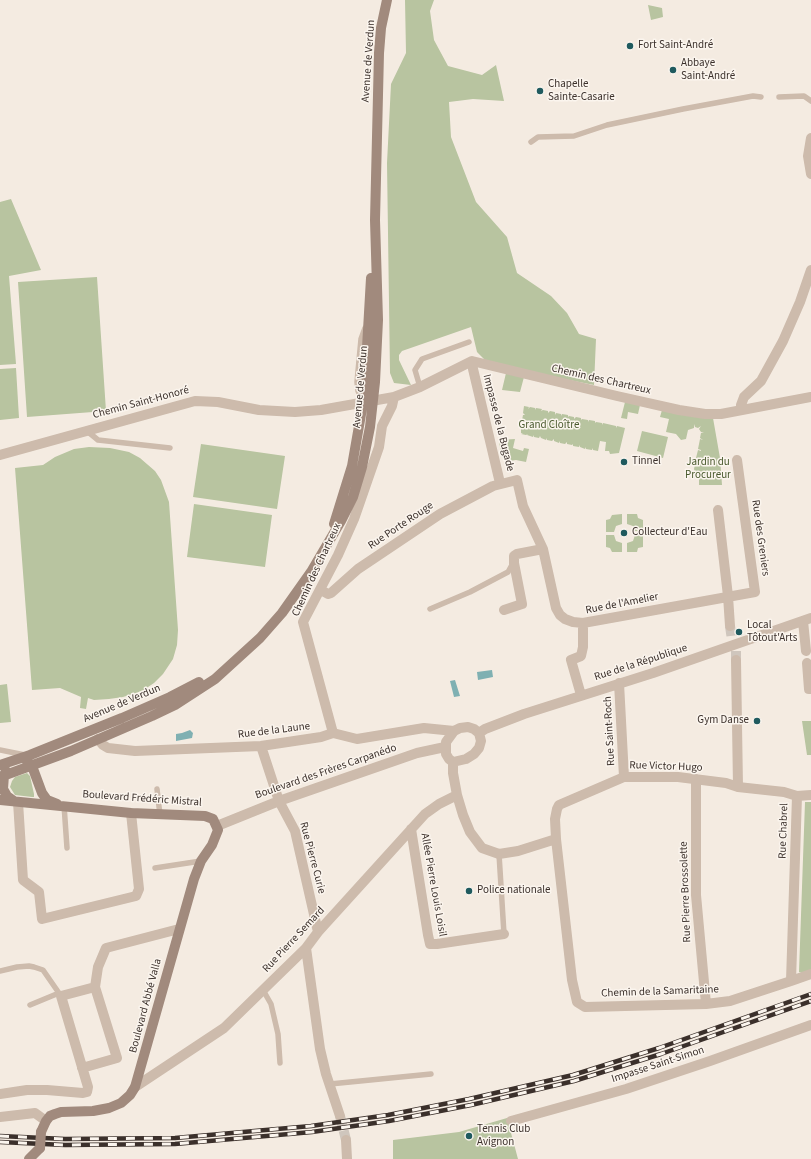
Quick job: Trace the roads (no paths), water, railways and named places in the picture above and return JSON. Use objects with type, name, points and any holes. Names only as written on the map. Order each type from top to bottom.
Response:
[{"type":"main road","name":"Avenue de Verdun","points":[[326,546],[352,466],[363,403],[375,220],[379,53],[381,28],[387,0]]},
{"type":"main road","name":"Avenue de Verdun","points":[[29,761],[98,739],[152,716],[175,705],[215,679],[260,638],[282,613],[312,572],[353,497],[362,467],[374,401],[378,320],[375,220]]},
{"type":"main road","name":"Avenue de Verdun","points":[[29,761],[190,688],[233,662]]},
{"type":"main road","points":[[0,765],[15,760],[29,761]]},
{"type":"main road","points":[[16,802],[7,796],[3,789],[2,776],[5,771],[12,767],[29,761]]},
{"type":"main road","name":"Boulevard Frédéric Mistral","points":[[29,761],[42,793],[47,800],[62,805]]},
{"type":"main road","name":"Boulevard Frédéric Mistral","points":[[0,800],[131,813],[205,816],[212,819],[217,826]]},
{"type":"main road","name":"Boulevard Abbé Valla","points":[[46,1121],[50,1116],[62,1112],[93,1111],[110,1108],[121,1103],[130,1095],[135,1087],[194,879],[201,861],[218,833],[217,826]]},
{"type":"main road","points":[[40,1159],[41,1132],[46,1121]]},
{"type":"main road","points":[[29,1159],[40,1148]]},
{"type":"street","points":[[811,138],[808,156],[811,174]]},
{"type":"street","points":[[742,410],[741,405],[744,397],[761,381],[783,341],[800,302],[811,270]]},
{"type":"street","name":"Chemin des Chartreux","points":[[363,403],[394,398],[420,387],[472,361],[679,410],[713,414],[811,397]]},
{"type":"street","name":"Impasse de la Bugade","points":[[473,369],[500,483]]},
{"type":"street","name":"Chemin des Chartreux","points":[[333,733],[304,622],[321,590],[354,519],[379,447],[382,426],[392,406],[394,398]]},
{"type":"street","name":"Chemin Saint-Honoré","points":[[0,455],[195,401],[218,402],[259,410],[296,412],[321,410],[363,403]]},
{"type":"street","name":"Rue des Greniers","points":[[728,596],[755,592],[737,460]]},
{"type":"street","name":"Rue de l'Amelier","points":[[500,483],[517,480],[523,506],[543,549],[556,608],[565,619],[583,623],[728,596]]},
{"type":"street","name":"Rue Porte Rouge","points":[[321,590],[328,594],[331,593],[358,569],[440,514],[500,483]]},
{"type":"street","points":[[718,510],[730,626]]},
{"type":"street","points":[[504,610],[522,604],[513,559],[517,554],[543,549]]},
{"type":"street","points":[[806,651],[807,620]]},
{"type":"street","name":"Rue de la République","points":[[479,733],[485,729],[524,714],[619,683],[735,649],[807,620]]},
{"type":"street","points":[[582,695],[571,660],[581,656],[583,647],[583,623]]},
{"type":"street","points":[[735,649],[738,787]]},
{"type":"street","points":[[807,663],[809,689],[811,689]]},
{"type":"street","name":"Rue Saint-Roch","points":[[619,683],[624,777]]},
{"type":"street","points":[[468,727],[479,733],[481,741],[474,754],[466,760],[454,762],[449,759],[446,754],[445,747],[446,742],[454,731],[460,728],[468,727]]},
{"type":"street","name":"Rue de la Laune","points":[[98,739],[108,748],[123,750],[261,746],[321,737],[333,733],[357,739],[424,728],[454,731]]},
{"type":"street","name":"Rue Pierre Curie","points":[[261,746],[279,801],[295,831],[318,932]]},
{"type":"street","name":"Boulevard des Frères Carpanédo","points":[[217,826],[279,801],[417,753],[445,747]]},
{"type":"street","points":[[454,762],[453,773],[457,795],[470,832],[482,848],[499,854],[518,851],[556,839]]},
{"type":"street","name":"Rue Victor Hugo","points":[[572,980],[556,839],[555,819],[556,809],[559,805],[624,777],[678,777],[726,783],[738,787]]},
{"type":"street","name":"Rue Pierre Brossolette","points":[[696,779],[696,895],[706,1004]]},
{"type":"street","name":"Rue Chabrel","points":[[738,787],[784,792],[797,796],[791,981]]},
{"type":"street","name":"Rue Pierre Semard","points":[[135,1087],[224,1028],[306,948],[318,932],[425,814],[431,809],[457,795]]},
{"type":"street","points":[[797,796],[811,796]]},
{"type":"street","points":[[16,802],[23,880],[39,892],[42,919],[136,896],[140,889],[131,813]]},
{"type":"street","name":"Allée Pierre Louis Loisil","points":[[411,830],[430,944],[504,934]]},
{"type":"street","points":[[82,1068],[116,1058],[95,987],[98,967],[106,948],[179,929]]},
{"type":"street","points":[[306,948],[320,1049],[340,1116]]},
{"type":"street","name":"Chemin de la Samaritaine","points":[[572,980],[577,1002],[585,1007],[706,1004],[730,1001],[811,974]]},
{"type":"street","points":[[0,1094],[27,1090],[87,1092],[88,1087],[60,994],[95,987]]},
{"type":"street","name":"Impasse Saint-Simon","points":[[511,1121],[626,1089],[811,1025]]},
{"type":"street","points":[[0,1117],[35,1113],[46,1121]]},
{"type":"street","points":[[346,1140],[347,1159]]},
{"type":"lane","points":[[531,142],[538,138],[574,136],[607,125],[683,109],[753,96],[761,97]]},
{"type":"lane","points":[[779,97],[804,96],[811,101]]},
{"type":"lane","points":[[420,387],[415,370],[422,359],[469,342]]},
{"type":"lane","points":[[86,430],[98,440],[170,448]]},
{"type":"lane","points":[[430,609],[470,592],[508,572],[514,563]]},
{"type":"lane","points":[[0,750],[29,761]]},
{"type":"lane","points":[[158,789],[160,815]]},
{"type":"lane","points":[[62,805],[67,848]]},
{"type":"lane","points":[[499,854],[504,934]]},
{"type":"lane","points":[[155,868],[201,861]]},
{"type":"lane","points":[[0,971],[23,967],[34,967],[43,970],[60,994],[30,1004]]},
{"type":"lane","points":[[262,990],[271,1004],[278,1034],[280,1064]]},
{"type":"lane","points":[[330,1084],[431,1074]]},
{"type":"water","points":[[492,670],[493,677],[478,680],[477,672]]},
{"type":"water","points":[[455,680],[460,696],[454,697],[450,681]]},
{"type":"water","points":[[190,730],[193,733],[192,738],[176,741],[176,734]]},
{"type":"tunnel","points":[[730,626],[732,640]]},
{"type":"tunnel","points":[[736,651],[736,660]]},
{"type":"tunnel","points":[[340,1116],[346,1140]]},
{"type":"railway","points":[[0,1136],[65,1139],[175,1138],[311,1126],[388,1115],[469,1099],[573,1075],[659,1048],[811,994]]},
{"type":"railway","points":[[0,1142],[65,1145],[175,1144],[312,1132],[389,1121],[471,1105],[574,1081],[661,1054],[811,1001]]},
{"type":"place","name":"Fort Saint-André","points":[[630,46]]},
{"type":"place","name":"Abbaye Saint-André","points":[[673,70]]},
{"type":"place","name":"Chapelle Sainte-Casarie","points":[[540,91]]},
{"type":"place","name":"Tinnel","points":[[624,462]]},
{"type":"place","name":"Collecteur d'Eau","points":[[624,533]]},
{"type":"place","name":"Local Tôtout'Arts","points":[[739,632]]},
{"type":"place","name":"Gym Danse","points":[[757,721]]},
{"type":"place","name":"Police nationale","points":[[469,891]]},
{"type":"place","name":"Tennis Club Avignon","points":[[469,1136]]},
{"type":"park label","name":"Grand Cloître","points":[[549,426]]},
{"type":"park label","name":"Jardin du Procureur","points":[[708,469]]}]
